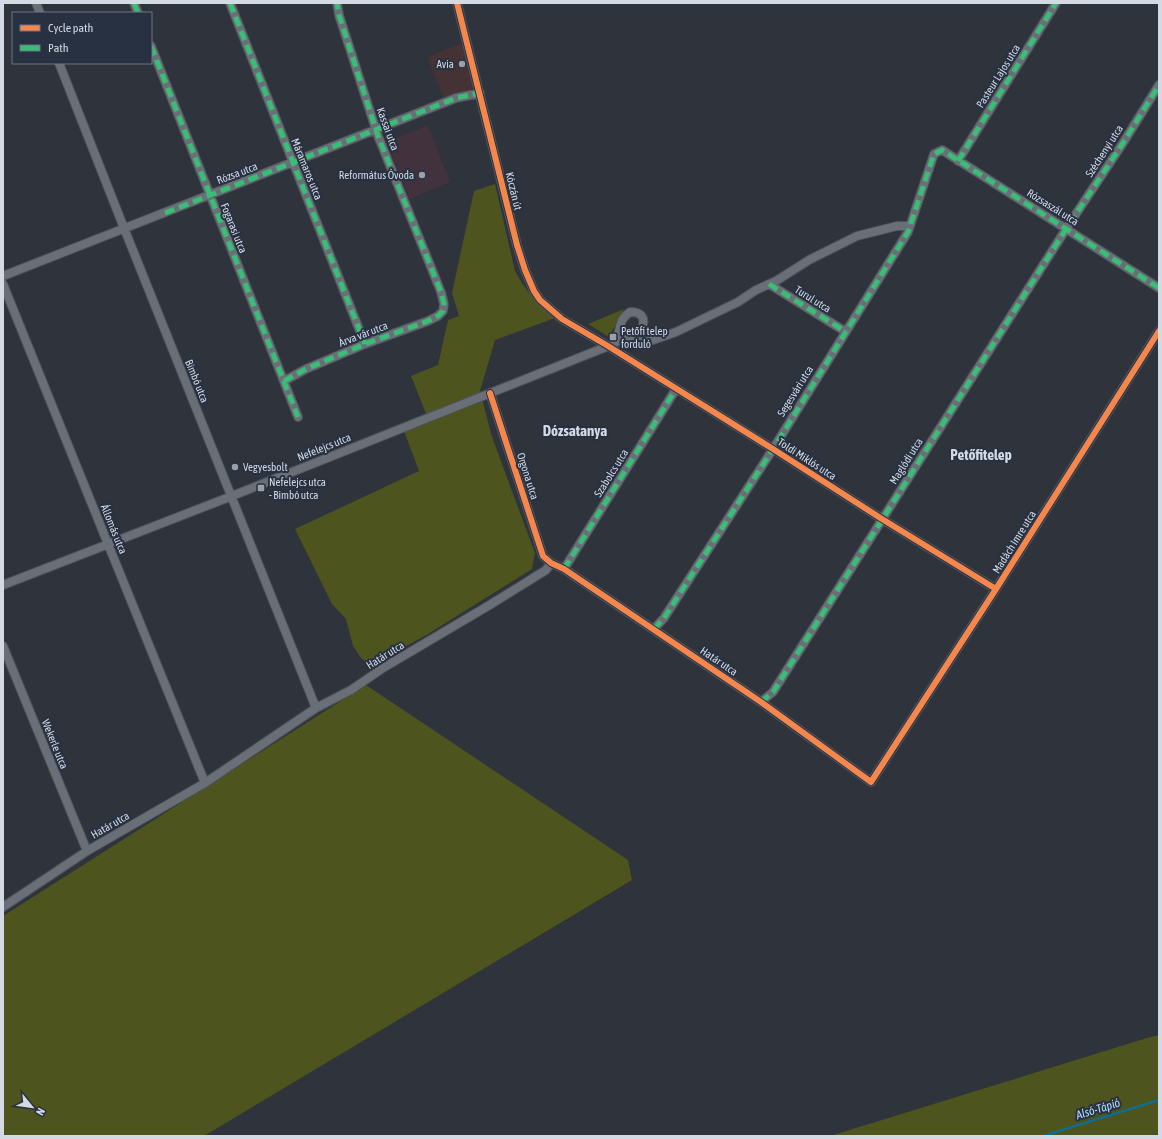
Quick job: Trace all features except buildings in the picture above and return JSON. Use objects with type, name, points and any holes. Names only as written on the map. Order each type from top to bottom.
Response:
[{"type":"street","name":"Máramaros utca","points":[[230,3],[365,344]]},
{"type":"street","name":"Kassai utca","points":[[337,3],[339,15],[376,130],[441,292],[444,304]]},
{"type":"street","name":"Kóczán út","points":[[457,3],[517,245],[529,281],[540,300],[558,316],[610,346]]},
{"type":"street","name":"Pasteur Lajos utca","points":[[958,161],[1056,3]]},
{"type":"street","name":"Fogarasi utca","points":[[152,49],[298,417]]},
{"type":"street","name":"Bimbó utca","points":[[59,64],[316,708]]},
{"type":"street","name":"Széchenyi utca","points":[[1066,229],[1123,144],[1159,85]]},
{"type":"street","name":"Rózsa utca","points":[[3,276],[456,98],[480,93]]},
{"type":"street","name":"Rózsaszál utca","points":[[934,154],[942,150],[1159,288]]},
{"type":"street","name":"Segesvári utca","points":[[654,629],[664,618],[773,449],[908,232],[934,154]]},
{"type":"street","points":[[620,341],[650,341],[676,332],[738,302],[756,290],[776,281],[809,260],[857,236],[897,226],[910,226]]},
{"type":"street","name":"Maglódi utca","points":[[761,702],[773,692],[1066,229]]},
{"type":"street","name":"Állomás utca","points":[[3,284],[205,783]]},
{"type":"street","name":"Turul utca","points":[[769,284],[846,332]]},
{"type":"street","name":"Árva vár utca","points":[[284,381],[306,369],[365,344],[428,321],[438,316],[443,311],[444,304]]},
{"type":"street","name":"Nefelejcs utca","points":[[3,585],[610,346],[623,338],[638,332],[642,328],[643,319],[641,315],[636,312],[630,312],[622,319],[617,337],[610,346]]},
{"type":"street","name":"Madách Imre utca","points":[[871,782],[1159,331]]},
{"type":"street","name":"Toldi Miklós utca","points":[[610,346],[882,519],[996,588]]},
{"type":"street","name":"Szabolcs utca","points":[[564,569],[676,389]]},
{"type":"street","name":"Orgona utca","points":[[490,393],[543,556],[551,563]]},
{"type":"street","name":"Határ utca","points":[[3,907],[88,851],[205,783],[316,708],[351,690],[383,668],[546,570],[551,563],[564,569],[761,702],[871,782]]},
{"type":"street","name":"Wekerle utca","points":[[3,646],[88,851]]},
{"type":"shaded area","points":[[462,43],[474,90],[443,97],[427,57]]},
{"type":"shaded area","points":[[428,125],[450,182],[410,199],[388,145],[388,141]]},
{"type":"green space","points":[[495,184],[515,271],[536,302],[555,318],[495,340],[480,391],[492,437],[535,553],[532,569],[428,634],[370,665],[361,658],[353,646],[346,619],[332,604],[295,529],[419,471],[404,431],[429,421],[411,376],[438,365],[448,320],[459,316],[452,293],[474,191]]},
{"type":"green space","points":[[624,309],[609,337],[588,324]]},
{"type":"green space","points":[[366,685],[628,860],[632,880],[204,1136],[3,1136],[3,916]]},
{"type":"green space","points":[[1159,1035],[1159,1136],[830,1136],[1147,1038]]},
{"type":"waterway","name":"Alsó-Tápió","points":[[1043,1136],[1159,1100]]},
{"type":"marked path","points":[[134,3],[138,12]]},
{"type":"marked path","points":[[230,3],[365,344]]},
{"type":"marked path","points":[[284,381],[306,369],[365,344],[428,321],[438,316],[443,311],[444,304],[441,292],[378,136],[339,15],[337,3]]},
{"type":"marked path","points":[[958,161],[1056,3]]},
{"type":"marked path","points":[[152,49],[298,417]]},
{"type":"marked path","points":[[761,702],[773,692],[1066,229],[1123,143],[1159,85]]},
{"type":"marked path","points":[[165,213],[456,98],[480,93]]},
{"type":"marked path","points":[[654,629],[664,618],[773,449],[908,232],[934,154],[942,150],[1159,288]]},
{"type":"marked path","points":[[769,284],[846,332]]},
{"type":"marked path","points":[[564,569],[676,389]]},
{"type":"cycle path","points":[[457,3],[517,245],[525,270],[534,291],[540,300],[562,319],[608,346],[996,589]]},
{"type":"cycle path","points":[[490,393],[543,556],[551,563],[564,569],[761,702],[871,782],[996,589],[1159,331]]},
{"type":"place","name":"Avia","points":[[462,64]]},
{"type":"place","name":"Református Óvoda","points":[[422,175]]},
{"type":"place","name":"Petőfi telep forduló","points":[[613,337]]},
{"type":"place","name":"Vegyesbolt","points":[[235,467]]},
{"type":"place","name":"Nefelejcs utca - Bimbó utca","points":[[261,488]]},
{"type":"district","name":"Dózsatanya","points":[[575,431]]},
{"type":"district","name":"Petőfitelep","points":[[981,455]]}]
